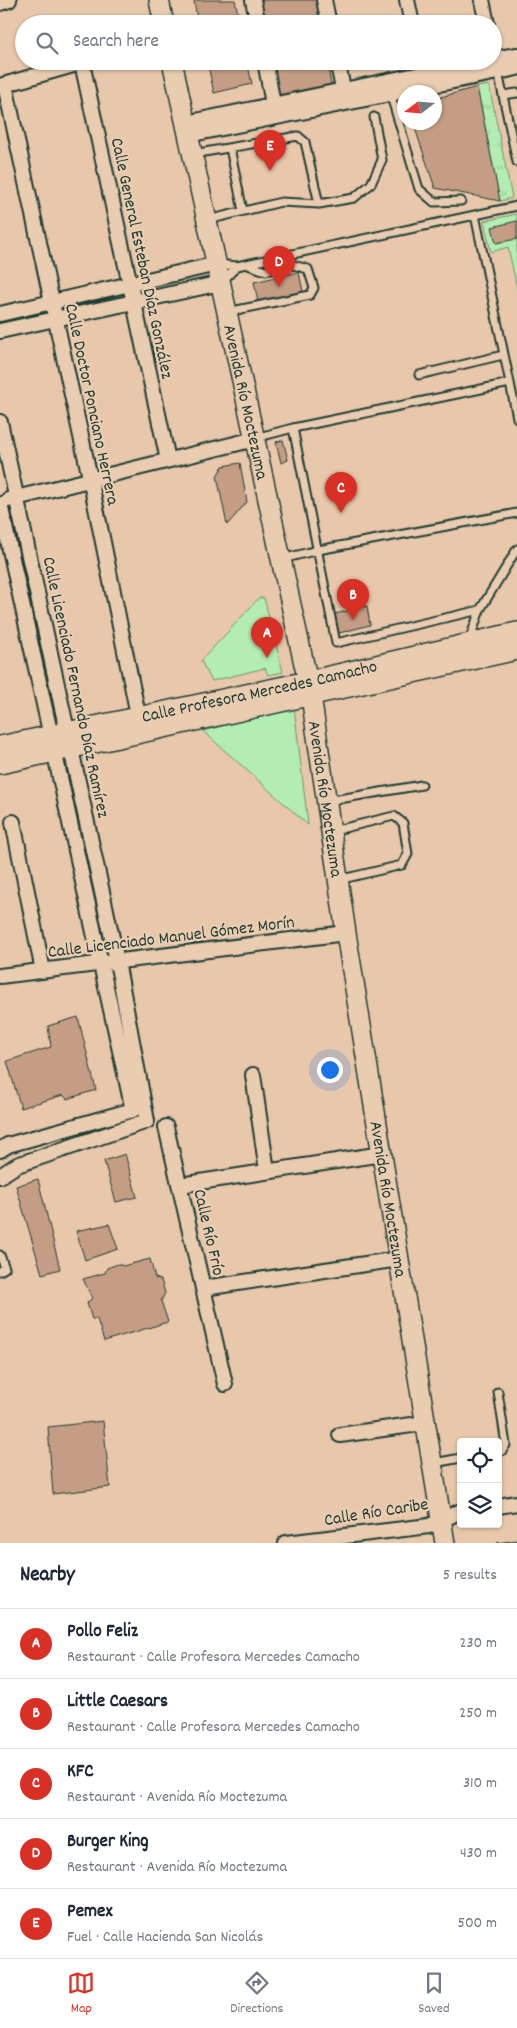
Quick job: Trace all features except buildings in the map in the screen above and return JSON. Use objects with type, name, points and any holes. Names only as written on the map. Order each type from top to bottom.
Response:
[{"type":"street","points":[[0,3],[9,0]]},
{"type":"street","points":[[159,0],[162,15]]},
{"type":"street","points":[[253,0],[256,15]]},
{"type":"street","points":[[324,0],[327,15]]},
{"type":"street","points":[[407,0],[410,15]]},
{"type":"street","points":[[482,0],[485,15]]},
{"type":"street","points":[[502,58],[517,55]]},
{"type":"street","points":[[502,63],[517,68]]},
{"type":"street","points":[[3,85],[56,70]]},
{"type":"street","name":"Calle General Esteban Díaz González","points":[[87,70],[130,286],[168,460]]},
{"type":"street","name":"Avenida Río Moctezuma","points":[[174,70],[310,688],[346,933],[445,1543]]},
{"type":"street","points":[[267,70],[273,104]]},
{"type":"street","points":[[339,70],[344,95]]},
{"type":"street","points":[[187,129],[344,95],[413,70]]},
{"type":"street","points":[[187,129],[273,104],[344,95],[390,93],[462,70]]},
{"type":"street","name":"Calle Doctor Ponciano Herrera","points":[[3,85],[90,478],[140,725]]},
{"type":"street","points":[[0,314],[130,286],[217,264]]},
{"type":"street","points":[[0,331],[221,283]]},
{"type":"street","name":"Calle Licenciado Fernando Díaz Ramírez","points":[[0,422],[16,498],[101,963],[133,1110],[8,1145],[0,1150]]},
{"type":"street","points":[[0,503],[90,478],[255,438]]},
{"type":"street","name":"Calle Licenciado Fernando Díaz Ramírez","points":[[0,503],[117,961],[147,1121],[17,1165],[0,1176]]},
{"type":"street","name":"Calle Profesora Mercedes Camacho","points":[[310,688],[468,643],[517,632]]},
{"type":"street","name":"Calle Profesora Mercedes Camacho","points":[[0,764],[61,742],[310,688],[517,650]]},
{"type":"street","name":"Calle Profesora Mercedes Camacho","points":[[0,746],[61,742]]},
{"type":"street","points":[[13,822],[43,971]]},
{"type":"street","name":"Calle Licenciado Manuel Gómez Morín","points":[[0,976],[346,933]]},
{"type":"street","points":[[252,1075],[267,1171]]},
{"type":"street","name":"Calle Río Frío","points":[[166,1126],[225,1384]]},
{"type":"street","points":[[180,1184],[382,1154]]},
{"type":"street","points":[[204,1288],[399,1259]]},
{"type":"street","points":[[340,1435],[426,1423]]},
{"type":"street","points":[[502,1505],[517,1503]]},
{"type":"street","name":"Calle Río Caribe","points":[[286,1543],[429,1526],[457,1513]]},
{"type":"lane","points":[[496,70],[517,162]]},
{"type":"lane","points":[[390,93],[419,189],[434,202],[461,201]]},
{"type":"lane","points":[[503,96],[517,93]]},
{"type":"lane","points":[[208,220],[281,202],[319,204],[354,198],[371,184],[382,160],[374,117]]},
{"type":"lane","points":[[193,154],[298,136],[305,142],[319,204]]},
{"type":"lane","points":[[230,148],[243,211]]},
{"type":"lane","points":[[217,264],[237,266],[517,206]]},
{"type":"lane","points":[[474,215],[517,418]]},
{"type":"lane","points":[[227,312],[310,295],[314,288],[308,269],[293,265],[266,271],[246,264]]},
{"type":"lane","points":[[221,283],[237,266]]},
{"type":"lane","points":[[419,375],[503,355]]},
{"type":"lane","points":[[255,438],[293,428],[510,383]]},
{"type":"lane","points":[[293,428],[336,643],[480,610]]},
{"type":"lane","points":[[281,560],[318,550],[517,514]]},
{"type":"lane","points":[[468,643],[480,610],[517,549]]},
{"type":"lane","points":[[327,801],[422,785]]},
{"type":"lane","points":[[331,831],[394,816],[403,823],[408,854],[402,864],[338,880]]},
{"type":"lane","points":[[0,1255],[5,1268],[0,1271]]},
{"type":"lane","points":[[498,1392],[506,1445],[502,1451]]},
{"type":"lane","points":[[432,1463],[457,1459]]},
{"type":"green space","points":[[489,85],[512,198],[500,201],[477,87]]},
{"type":"green space","points":[[517,214],[517,288],[508,247],[491,252],[484,221]]},
{"type":"green space","points":[[259,598],[264,598],[283,672],[268,675],[265,668],[212,681],[201,661]]},
{"type":"green space","points":[[294,707],[308,825],[203,731]]},
{"type":"place","name":"Pemex","points":[[270,171]]},
{"type":"place","name":"Burger King","points":[[279,287]]},
{"type":"place","name":"KFC","points":[[341,513]]},
{"type":"place","name":"Little Caesars","points":[[353,620]]},
{"type":"place","name":"Pollo Feliz","points":[[267,658]]}]
